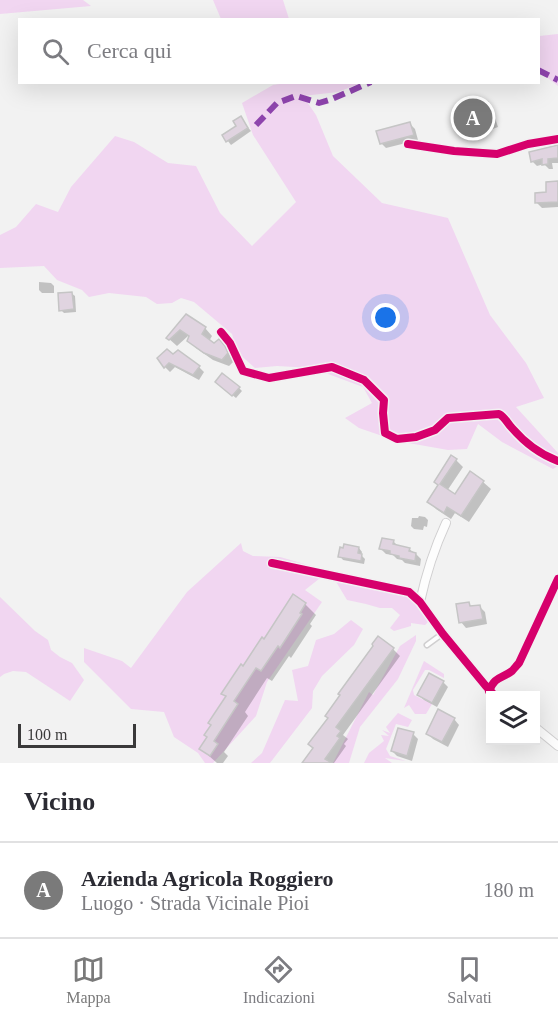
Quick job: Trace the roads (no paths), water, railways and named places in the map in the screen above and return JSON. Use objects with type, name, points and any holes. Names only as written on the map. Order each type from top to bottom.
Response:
[{"type":"street","points":[[408,144],[454,151],[497,154],[528,144],[558,139]]},
{"type":"street","points":[[221,332],[230,343],[243,371],[270,378],[332,367],[364,380],[384,400],[385,433],[397,439],[416,437],[435,430],[448,418],[499,414],[530,447],[558,461]]},
{"type":"street","points":[[420,602],[427,570],[446,524]]},
{"type":"street","points":[[272,563],[409,591],[490,691]]},
{"type":"street","points":[[540,731],[558,746]]},
{"type":"lane","points":[[427,645],[443,634]]},
{"type":"place","name":"Azienda Agricola Roggiero","points":[[473,118]]}]
